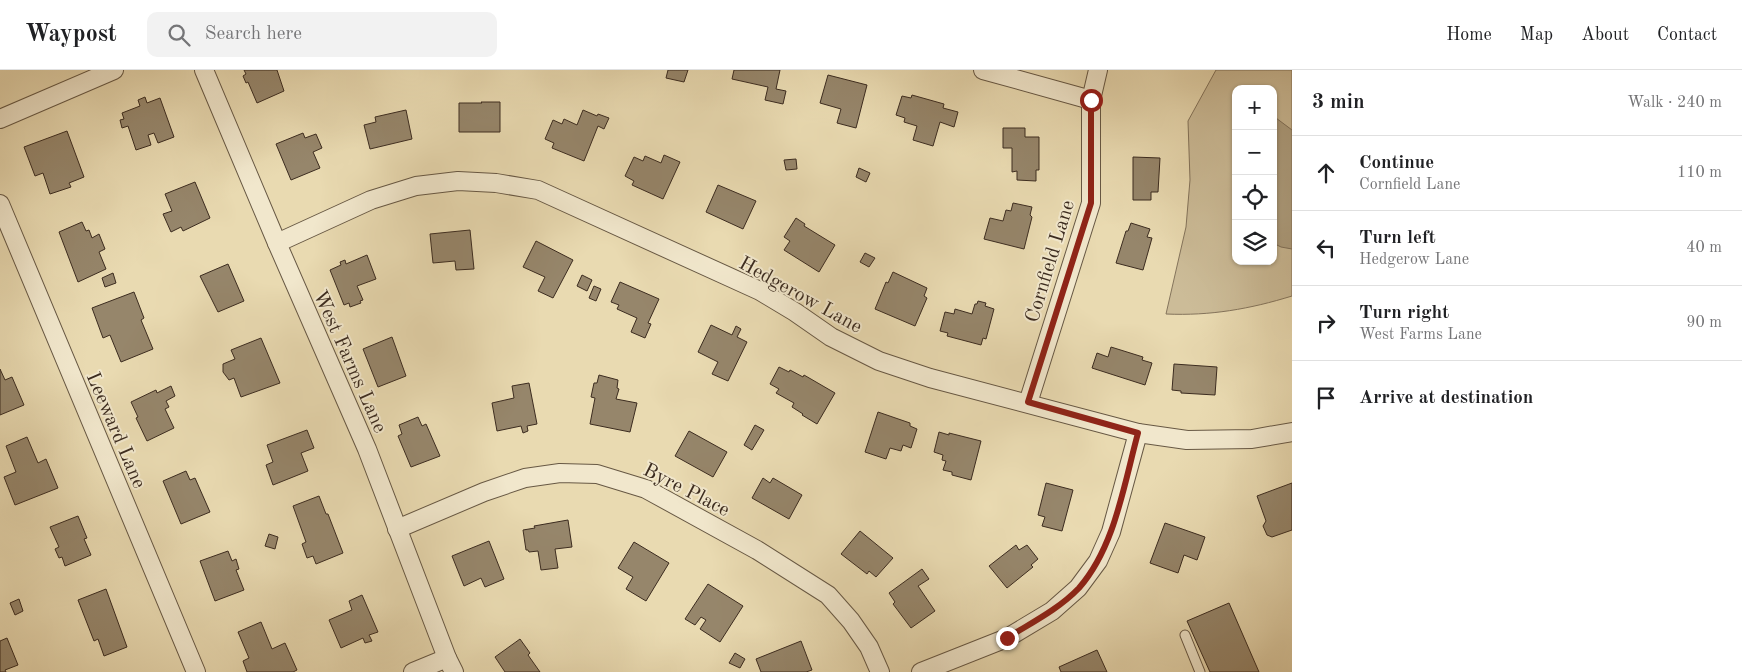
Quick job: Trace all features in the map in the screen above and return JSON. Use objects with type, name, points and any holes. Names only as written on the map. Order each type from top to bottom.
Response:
[{"type":"street","points":[[0,119],[114,70]]},
{"type":"street","name":"West Farms Lane","points":[[204,70],[276,243],[366,450],[451,665]]},
{"type":"street","points":[[983,70],[1091,100]]},
{"type":"street","name":"Cornfield Lane","points":[[1028,402],[1091,203],[1091,100],[1098,70]]},
{"type":"street","name":"Hedgerow Lane","points":[[276,243],[371,200],[416,186],[458,181],[496,182],[538,190],[760,291],[831,337],[879,361],[930,378],[1028,402],[1138,433],[1187,440],[1252,439],[1292,432]]},
{"type":"street","name":"Leeward Lane","points":[[0,204],[196,672]]},
{"type":"street","points":[[921,672],[1007,638],[1052,611],[1078,588],[1098,561],[1111,532],[1138,433]]},
{"type":"street","name":"Byre Place","points":[[397,529],[484,492],[525,478],[560,473],[597,474],[646,489],[757,550],[828,595],[851,621],[869,647],[880,672]]},
{"type":"street","points":[[413,672],[451,665]]},
{"type":"lane","points":[[1185,636],[1200,672]]},
{"type":"shaded area","points":[[1216,70],[1292,70],[1292,296],[1230,311],[1166,314],[1186,227],[1190,180],[1188,121]]},
{"type":"shaded area","points":[[1277,119],[1292,130],[1292,249],[1277,245]]},
{"type":"building","points":[[244,70],[277,70],[284,91],[257,103],[248,82],[246,83],[243,76],[246,74]]},
{"type":"building","points":[[668,70],[688,70],[684,82],[666,78]]},
{"type":"building","points":[[734,70],[780,70],[776,89],[786,91],[783,104],[765,100],[768,87],[732,79]]},
{"type":"building","points":[[828,75],[867,85],[856,128],[837,123],[841,109],[820,103]]},
{"type":"building","points":[[912,95],[944,104],[943,108],[958,112],[954,127],[940,122],[933,146],[913,140],[917,126],[904,122],[905,118],[896,115],[902,96],[911,98]]},
{"type":"building","points":[[145,97],[147,103],[160,98],[174,137],[158,143],[154,133],[148,135],[151,145],[136,150],[128,126],[122,128],[120,120],[124,119],[122,113],[140,106],[138,100]]},
{"type":"building","points":[[500,102],[500,132],[459,132],[459,103]]},
{"type":"building","points":[[406,110],[412,139],[370,149],[364,125],[376,122],[375,117]]},
{"type":"building","points":[[583,110],[597,116],[598,114],[609,118],[604,129],[598,126],[584,161],[552,148],[554,143],[545,139],[553,120],[562,124],[564,119],[577,125]]},
{"type":"building","points":[[1003,128],[1025,128],[1025,137],[1039,137],[1039,170],[1036,170],[1036,181],[1017,180],[1017,171],[1012,172],[1012,148],[1003,148]]},
{"type":"building","points":[[67,131],[84,177],[69,183],[71,187],[50,194],[43,173],[35,176],[24,147]]},
{"type":"building","points":[[303,133],[305,138],[316,134],[322,148],[313,152],[320,168],[291,180],[276,144]]},
{"type":"building","points":[[664,155],[680,162],[663,199],[632,185],[634,181],[625,176],[634,157],[643,161],[645,156],[661,163]]},
{"type":"building","points":[[1133,157],[1160,158],[1158,192],[1151,192],[1151,200],[1133,200]]},
{"type":"building","points":[[796,159],[797,169],[786,170],[784,160]]},
{"type":"building","points":[[859,168],[870,173],[866,182],[856,177]]},
{"type":"building","points":[[195,182],[210,218],[183,231],[181,227],[171,232],[163,214],[172,211],[165,194]]},
{"type":"building","points":[[718,185],[756,201],[743,229],[706,212]]},
{"type":"building","points":[[1013,203],[1032,207],[1030,215],[1032,217],[1024,249],[984,239],[990,218],[1003,221],[1006,210],[1011,211]]},
{"type":"building","points":[[796,218],[805,224],[804,226],[835,245],[819,272],[784,250],[790,241],[784,237]]},
{"type":"building","points":[[82,222],[86,231],[89,230],[92,238],[99,234],[105,249],[99,252],[106,269],[78,282],[59,232]]},
{"type":"building","points":[[1131,223],[1150,229],[1147,237],[1152,238],[1143,270],[1116,263],[1126,231],[1128,231]]},
{"type":"building","points":[[470,230],[474,269],[456,270],[455,261],[433,263],[430,234]]},
{"type":"building","points":[[536,241],[573,260],[553,298],[538,291],[545,277],[523,267]]},
{"type":"building","points":[[865,253],[875,258],[869,267],[860,262]]},
{"type":"building","points":[[367,255],[376,279],[357,286],[363,300],[360,301],[361,303],[350,307],[349,303],[344,305],[330,270],[341,265],[340,262],[345,260],[346,264]]},
{"type":"building","points":[[228,264],[244,301],[218,312],[200,276]]},
{"type":"building","points":[[893,272],[927,288],[924,296],[927,298],[915,326],[875,309],[886,282],[888,283]]},
{"type":"building","points":[[113,273],[116,283],[105,287],[102,278]]},
{"type":"building","points":[[582,275],[592,280],[587,291],[577,286]]},
{"type":"building","points":[[620,282],[659,299],[648,323],[651,324],[645,338],[631,332],[637,318],[617,309],[619,305],[611,302]]},
{"type":"building","points":[[594,286],[601,289],[596,301],[589,298]]},
{"type":"building","points":[[134,292],[144,318],[141,320],[153,349],[121,362],[110,335],[103,338],[92,308]]},
{"type":"building","points":[[978,301],[986,303],[985,306],[994,309],[986,339],[983,338],[981,345],[947,336],[948,333],[940,331],[945,312],[954,314],[955,309],[972,314]]},
{"type":"building","points":[[711,325],[732,335],[736,326],[741,329],[737,337],[747,342],[728,381],[712,374],[718,362],[698,352]]},
{"type":"building","points":[[392,337],[406,376],[378,387],[363,349]]},
{"type":"building","points":[[261,338],[280,383],[241,397],[234,378],[229,380],[223,372],[223,364],[235,359],[231,350]]},
{"type":"building","points":[[1111,347],[1143,357],[1142,360],[1152,363],[1145,385],[1092,368],[1097,353],[1108,357]]},
{"type":"building","points":[[1174,364],[1217,367],[1215,395],[1181,393],[1181,391],[1172,390]]},
{"type":"building","points":[[779,367],[803,377],[804,375],[835,393],[817,424],[792,407],[794,403],[776,393],[779,389],[770,384]]},
{"type":"building","points":[[0,369],[5,380],[12,377],[24,405],[0,415]]},
{"type":"building","points":[[599,375],[618,380],[617,388],[619,389],[616,399],[637,403],[630,432],[590,424],[595,398],[591,397],[594,383],[597,383]]},
{"type":"building","points":[[529,383],[537,424],[527,426],[528,431],[523,433],[521,426],[497,431],[492,403],[514,398],[512,386]]},
{"type":"building","points":[[171,386],[175,396],[166,401],[169,407],[165,409],[174,428],[147,441],[131,402],[156,390],[157,393]]},
{"type":"building","points":[[878,412],[910,423],[910,426],[917,429],[911,448],[903,445],[901,451],[890,448],[886,459],[865,452]]},
{"type":"building","points":[[418,417],[422,426],[426,424],[440,456],[411,467],[398,436],[402,434],[399,425]]},
{"type":"building","points":[[755,425],[764,430],[752,450],[744,445]]},
{"type":"building","points":[[307,430],[314,448],[301,453],[308,471],[273,485],[266,465],[273,462],[267,445]]},
{"type":"building","points":[[689,431],[727,452],[713,477],[675,456]]},
{"type":"building","points":[[939,432],[981,441],[971,480],[952,475],[952,472],[943,470],[946,461],[942,460],[943,455],[934,452]]},
{"type":"building","points":[[27,437],[38,463],[46,459],[58,488],[15,505],[4,477],[16,472],[6,446]]},
{"type":"building","points":[[186,471],[190,480],[195,478],[210,512],[181,524],[163,481]]},
{"type":"building","points":[[763,478],[770,483],[773,478],[802,495],[789,519],[752,498]]},
{"type":"building","points":[[1046,483],[1073,490],[1062,531],[1042,526],[1045,517],[1038,515]]},
{"type":"building","points":[[1292,483],[1292,530],[1272,537],[1267,535],[1263,526],[1266,521],[1257,496]]},
{"type":"building","points":[[319,496],[343,553],[316,564],[313,556],[307,558],[302,544],[306,542],[293,506]]},
{"type":"building","points":[[78,516],[87,538],[84,539],[91,555],[65,566],[62,557],[59,558],[55,549],[59,547],[50,527]]},
{"type":"building","points":[[568,520],[572,547],[555,549],[558,568],[541,570],[538,551],[529,552],[526,550],[523,530],[535,528],[534,526]]},
{"type":"building","points":[[1165,523],[1205,537],[1197,560],[1184,555],[1178,573],[1150,563]]},
{"type":"building","points":[[860,531],[893,558],[876,577],[869,571],[867,574],[841,554]]},
{"type":"building","points":[[269,534],[278,537],[275,549],[265,546]]},
{"type":"building","points":[[489,541],[504,579],[485,587],[481,578],[464,586],[452,556]]},
{"type":"building","points":[[634,542],[669,563],[646,601],[626,589],[633,577],[618,568]]},
{"type":"building","points":[[1016,545],[1019,550],[1027,545],[1038,559],[1031,565],[1033,567],[1007,588],[989,566]]},
{"type":"building","points":[[228,551],[232,561],[236,559],[239,569],[236,570],[244,590],[215,601],[200,561]]},
{"type":"building","points":[[922,569],[929,579],[918,586],[935,611],[911,628],[893,604],[895,602],[889,593]]},
{"type":"building","points":[[708,584],[743,606],[720,642],[700,629],[706,620],[701,617],[695,625],[685,619]]},
{"type":"building","points":[[106,589],[127,647],[104,656],[98,639],[94,641],[78,600]]},
{"type":"building","points":[[362,595],[378,632],[369,635],[372,641],[365,643],[363,638],[341,648],[329,620],[352,610],[349,601]]},
{"type":"building","points":[[19,599],[23,611],[15,615],[10,603]]},
{"type":"building","points":[[1229,603],[1259,672],[1210,672],[1187,621]]},
{"type":"building","points":[[261,622],[272,649],[285,643],[297,670],[293,672],[247,672],[243,661],[249,658],[238,632]]},
{"type":"building","points":[[7,638],[18,665],[5,670],[6,672],[0,672],[0,641]]},
{"type":"building","points":[[520,639],[540,672],[505,672],[495,657]]},
{"type":"building","points":[[801,641],[812,670],[806,672],[761,672],[756,659]]},
{"type":"building","points":[[1097,650],[1107,672],[1061,672],[1059,667]]},
{"type":"building","points":[[735,653],[745,659],[740,668],[729,663]]},
{"type":"route","points":[[1007,638],[1052,611],[1078,588],[1098,561],[1111,532],[1138,433],[1028,402],[1091,203],[1091,100]]}]
